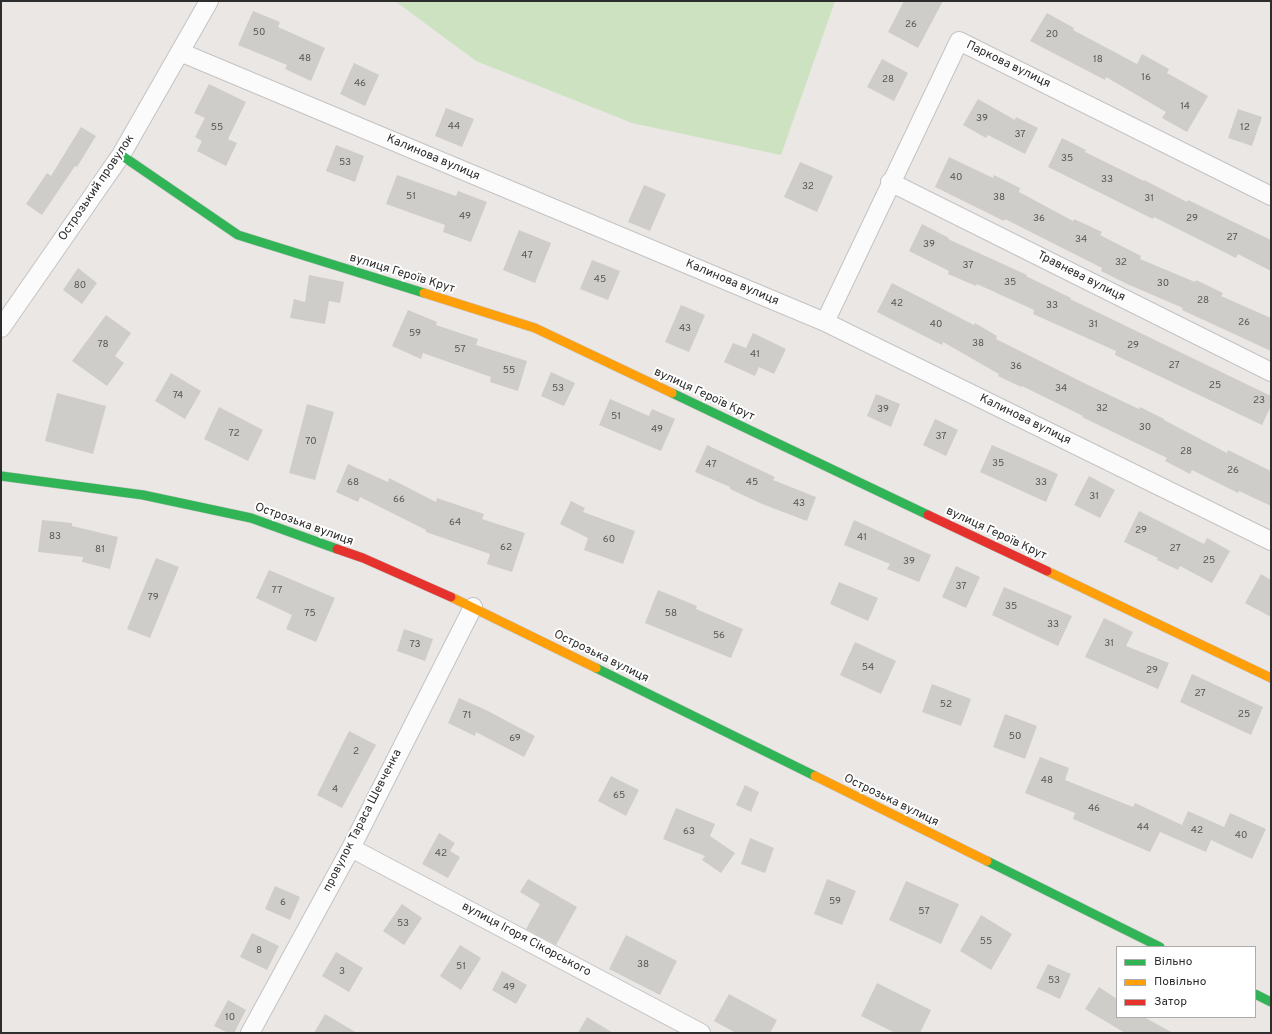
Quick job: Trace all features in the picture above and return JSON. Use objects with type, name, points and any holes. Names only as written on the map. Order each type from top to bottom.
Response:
[{"type":"main road","name":"вулиця Героїв Крут","points":[[121,155],[238,235],[535,328],[1271,678]]},
{"type":"main road","name":"Острозька вулиця","points":[[1,476],[143,495],[251,518],[363,558],[472,607],[1158,946]]},
{"type":"main road","points":[[1256,994],[1271,1002]]},
{"type":"street","name":"Острозький провулок","points":[[1,328],[121,155],[209,1]]},
{"type":"street","name":"Паркова вулиця","points":[[825,322],[890,182],[959,41],[1271,196]]},
{"type":"street","name":"Калинова вулиця","points":[[180,52],[825,322],[1271,541]]},
{"type":"street","name":"Травнева вулиця","points":[[890,182],[1271,372]]},
{"type":"street","name":"провулок Тараса Шевченка","points":[[250,1033],[351,848],[472,607]]},
{"type":"street","name":"вулиця Ігоря Сікорського","points":[[351,848],[701,1033]]},
{"type":"green space","points":[[395,1],[835,1],[781,155],[632,123],[476,61]]},
{"type":"building","points":[[904,1],[943,1],[918,48],[888,32]]},
{"type":"building","points":[[253,11],[280,22],[278,27],[325,48],[311,81],[285,69],[287,65],[238,45]]},
{"type":"building","points":[[1047,13],[1074,28],[1073,30],[1137,64],[1142,54],[1169,69],[1167,73],[1208,96],[1187,132],[1162,118],[1166,112],[1106,77],[1105,80],[1030,41]]},
{"type":"building","points":[[882,59],[908,73],[894,101],[867,87]]},
{"type":"building","points":[[354,63],[379,75],[365,106],[340,94]]},
{"type":"building","points":[[209,84],[246,102],[228,139],[237,143],[226,166],[197,151],[202,141],[195,137],[205,118],[194,113]]},
{"type":"building","points":[[978,99],[1015,120],[1016,117],[1038,128],[1025,154],[988,135],[986,138],[963,125]]},
{"type":"building","points":[[446,108],[474,119],[462,147],[435,136]]},
{"type":"building","points":[[1238,109],[1262,117],[1252,146],[1228,138]]},
{"type":"building","points":[[81,127],[96,136],[77,167],[75,166],[42,215],[26,204],[47,173],[51,176]]},
{"type":"building","points":[[1062,138],[1086,150],[1085,152],[1187,202],[1188,200],[1271,240],[1271,271],[1238,254],[1236,258],[1048,167]]},
{"type":"building","points":[[336,145],[364,156],[355,182],[326,171]]},
{"type":"building","points":[[949,157],[993,178],[994,175],[1020,188],[1019,192],[1073,221],[1074,219],[1102,232],[1100,235],[1141,256],[1140,259],[1195,282],[1196,280],[1223,293],[1221,296],[1271,318],[1271,351],[1182,310],[1183,308],[1127,284],[1101,271],[1102,268],[1005,219],[1004,221],[935,187]]},
{"type":"building","points":[[800,162],[833,176],[817,212],[784,197]]},
{"type":"building","points":[[397,175],[456,196],[458,191],[487,202],[471,242],[443,232],[445,225],[386,204]]},
{"type":"building","points":[[644,185],[666,194],[650,231],[628,222]]},
{"type":"building","points":[[922,224],[949,238],[948,239],[1027,275],[1026,276],[1071,298],[1070,299],[1271,396],[1271,406],[1262,425],[1115,355],[1116,351],[1033,314],[1034,310],[977,284],[976,286],[948,274],[949,271],[909,251]]},
{"type":"building","points":[[519,230],[551,243],[535,283],[503,270]]},
{"type":"building","points":[[592,260],[620,271],[608,300],[580,289]]},
{"type":"building","points":[[78,268],[97,283],[82,304],[63,290]]},
{"type":"building","points":[[309,275],[344,282],[340,303],[329,301],[325,324],[290,318],[294,299],[305,302]]},
{"type":"building","points":[[892,283],[974,325],[975,323],[997,336],[996,339],[1086,384],[1139,409],[1140,407],[1227,453],[1228,450],[1271,471],[1271,506],[1239,491],[1238,493],[1192,470],[1190,474],[1165,461],[1167,458],[1022,386],[1021,387],[998,376],[999,374],[943,342],[942,345],[877,312]]},
{"type":"building","points":[[681,305],[705,315],[689,352],[665,342]]},
{"type":"building","points":[[408,310],[437,322],[436,325],[478,339],[476,345],[527,361],[518,391],[490,382],[491,377],[423,353],[421,359],[392,346]]},
{"type":"building","points":[[106,315],[131,333],[115,356],[124,363],[107,386],[72,361]]},
{"type":"building","points":[[753,333],[786,349],[774,374],[759,367],[755,376],[724,362],[733,343],[746,348]]},
{"type":"building","points":[[551,372],[575,383],[564,406],[541,396]]},
{"type":"building","points":[[171,373],[201,391],[185,419],[155,401]]},
{"type":"building","points":[[57,393],[106,406],[93,454],[45,441]]},
{"type":"building","points":[[876,394],[900,404],[891,427],[867,416]]},
{"type":"building","points":[[610,399],[649,416],[652,409],[675,419],[661,451],[599,425]]},
{"type":"building","points":[[307,404],[334,412],[315,480],[289,473]]},
{"type":"building","points":[[219,407],[263,430],[248,461],[204,439]]},
{"type":"building","points":[[935,419],[958,430],[946,456],[923,445]]},
{"type":"building","points":[[707,445],[775,477],[773,480],[816,497],[807,521],[762,504],[730,489],[730,487],[695,472]]},
{"type":"building","points":[[992,445],[1058,474],[1046,502],[980,472]]},
{"type":"building","points":[[348,464],[388,482],[389,478],[436,502],[437,498],[484,514],[482,519],[525,533],[512,572],[487,564],[490,554],[426,532],[426,530],[360,497],[358,502],[336,492]]},
{"type":"building","points":[[1089,476],[1115,490],[1100,518],[1074,505]]},
{"type":"building","points":[[571,501],[585,508],[583,512],[635,531],[623,564],[584,550],[588,538],[560,524]]},
{"type":"building","points":[[1139,511],[1204,544],[1207,538],[1230,551],[1212,583],[1180,566],[1178,570],[1157,560],[1158,558],[1124,542]]},
{"type":"building","points":[[42,520],[72,523],[72,526],[118,537],[110,569],[82,562],[83,557],[38,552]]},
{"type":"building","points":[[854,520],[931,555],[919,582],[887,569],[890,564],[844,545]]},
{"type":"building","points":[[156,558],[179,567],[150,638],[127,629]]},
{"type":"building","points":[[956,566],[980,577],[966,608],[942,597]]},
{"type":"building","points":[[269,570],[335,598],[316,642],[286,629],[292,615],[256,598]]},
{"type":"building","points":[[1261,574],[1271,580],[1271,617],[1245,603]]},
{"type":"building","points":[[839,582],[878,598],[868,621],[830,604]]},
{"type":"building","points":[[1004,587],[1072,616],[1058,646],[992,615]]},
{"type":"building","points":[[658,590],[697,606],[696,609],[743,629],[731,658],[645,623]]},
{"type":"building","points":[[1104,618],[1133,632],[1126,646],[1169,663],[1158,689],[1085,657]]},
{"type":"building","points":[[404,629],[433,639],[425,661],[397,651]]},
{"type":"building","points":[[855,642],[896,661],[881,694],[840,675]]},
{"type":"building","points":[[1192,674],[1263,707],[1251,735],[1180,702]]},
{"type":"building","points":[[932,684],[971,699],[961,726],[922,712]]},
{"type":"building","points":[[459,698],[486,710],[535,736],[524,757],[476,732],[475,736],[448,723]]},
{"type":"building","points":[[1005,714],[1037,726],[1025,759],[993,747]]},
{"type":"building","points":[[349,731],[376,745],[342,808],[317,795]]},
{"type":"building","points":[[1040,757],[1069,768],[1065,780],[1133,807],[1135,803],[1182,825],[1188,811],[1224,827],[1230,813],[1266,829],[1252,859],[1211,840],[1206,852],[1160,832],[1150,852],[1073,819],[1075,813],[1025,793]]},
{"type":"building","points":[[611,776],[639,790],[626,816],[598,801]]},
{"type":"building","points":[[745,785],[759,792],[751,812],[736,805]]},
{"type":"building","points":[[676,808],[715,824],[710,836],[735,853],[721,873],[702,860],[705,856],[663,839]]},
{"type":"building","points":[[439,833],[455,843],[450,851],[460,857],[448,878],[422,864]]},
{"type":"building","points":[[750,838],[774,848],[765,873],[741,864]]},
{"type":"building","points":[[528,879],[577,907],[556,945],[526,929],[540,904],[520,892]]},
{"type":"building","points":[[827,879],[856,891],[842,925],[814,914]]},
{"type":"building","points":[[906,881],[959,904],[941,944],[889,920]]},
{"type":"building","points":[[275,886],[300,897],[290,920],[265,909]]},
{"type":"building","points":[[402,904],[422,918],[404,945],[383,931]]},
{"type":"building","points":[[981,915],[1012,934],[991,970],[960,951]]},
{"type":"building","points":[[252,933],[279,946],[267,970],[240,957]]},
{"type":"building","points":[[626,935],[677,961],[660,995],[609,969]]},
{"type":"building","points":[[460,945],[481,958],[461,990],[440,976]]},
{"type":"building","points":[[336,952],[363,968],[349,992],[322,976]]},
{"type":"building","points":[[1048,964],[1071,974],[1060,999],[1036,988]]},
{"type":"building","points":[[502,971],[527,985],[516,1004],[492,990]]},
{"type":"building","points":[[877,983],[931,1010],[920,1033],[895,1033],[861,1016]]},
{"type":"building","points":[[1099,987],[1116,998],[1116,1018],[1146,1018],[1173,1033],[1125,1033],[1085,1009]]},
{"type":"building","points":[[729,994],[777,1020],[770,1033],[736,1033],[714,1021]]},
{"type":"building","points":[[228,1000],[246,1010],[234,1033],[228,1033],[214,1026]]},
{"type":"building","points":[[325,1014],[357,1033],[314,1033]]},
{"type":"building","points":[[587,1017],[613,1033],[578,1033]]},
{"type":"traffic: fast","points":[[121,155],[238,235],[424,293]]},
{"type":"traffic: fast","points":[[672,393],[928,515]]},
{"type":"traffic: fast","points":[[1,476],[143,495],[251,518],[337,549]]},
{"type":"traffic: fast","points":[[596,668],[815,776]]},
{"type":"traffic: fast","points":[[987,861],[1158,946]]},
{"type":"traffic: fast","points":[[1256,994],[1271,1002]]},
{"type":"traffic: slow","points":[[424,293],[535,328],[672,393]]},
{"type":"traffic: slow","points":[[1047,571],[1271,678]]},
{"type":"traffic: slow","points":[[451,597],[596,668]]},
{"type":"traffic: slow","points":[[815,776],[987,861]]},
{"type":"traffic: jam","points":[[928,515],[1047,571]]},
{"type":"traffic: jam","points":[[337,549],[363,558],[451,597]]}]
